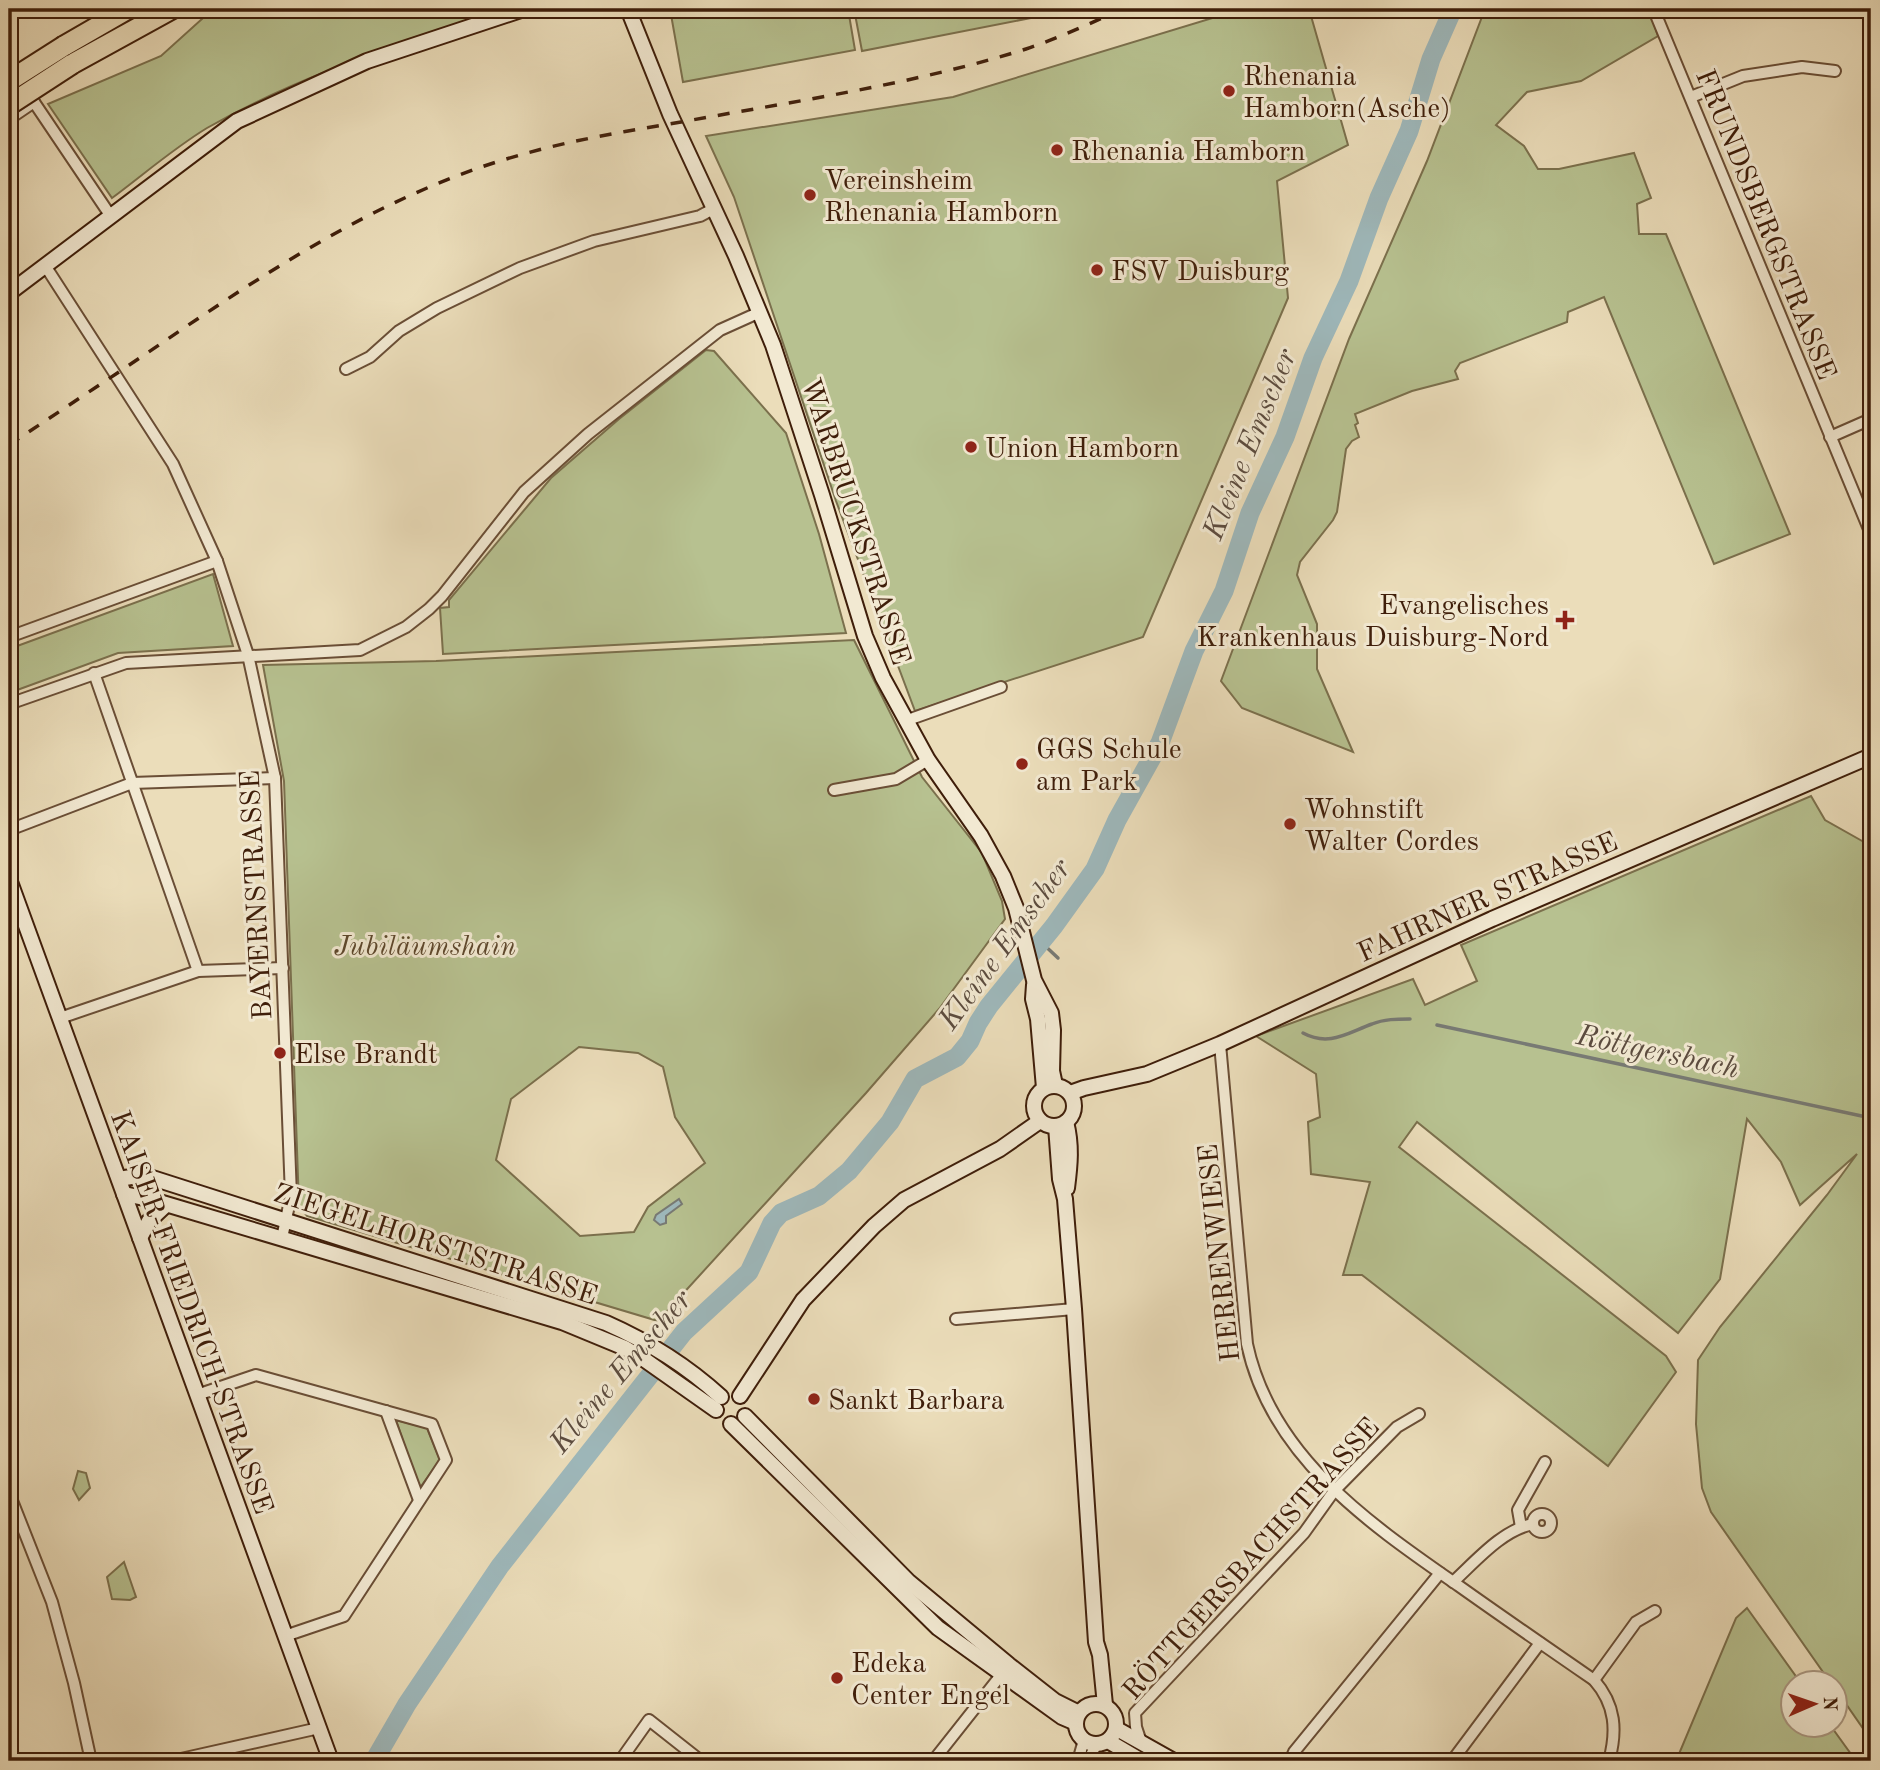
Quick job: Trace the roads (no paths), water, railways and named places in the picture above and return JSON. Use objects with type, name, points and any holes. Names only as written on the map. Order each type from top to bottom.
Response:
[{"type":"highway","points":[[9,104],[128,9]]},
{"type":"highway","points":[[9,81],[172,9]]},
{"type":"highway","points":[[148,21],[184,9]]},
{"type":"street","points":[[9,293],[237,121],[367,61],[524,9]]},
{"type":"street","name":"WARBRUCKSTRASSE","points":[[628,9],[670,114],[760,312],[795,410],[865,636],[883,678],[928,760],[981,836],[1003,876],[1024,936],[1034,980],[1033,999],[1049,1087]]},
{"type":"street","name":"WARBRUCKSTRASSE","points":[[636,9],[650,66]]},
{"type":"street","name":"FRUNDSBERGSTRASSE","points":[[1655,9],[1871,534]]},
{"type":"street","points":[[9,65],[110,215]]},
{"type":"street","points":[[1691,97],[1743,76],[1802,67],[1835,71]]},
{"type":"street","points":[[9,119],[34,102]]},
{"type":"street","points":[[346,369],[370,357],[399,331],[437,308],[520,268],[594,242],[700,216],[715,208]]},
{"type":"street","name":"BAYERNSTRASSE","points":[[46,267],[173,464],[217,561],[248,655],[275,778],[291,1196],[282,1238]]},
{"type":"street","points":[[9,704],[126,663],[360,650],[406,627],[429,610],[442,596],[524,492],[588,434],[720,330],[760,312]]},
{"type":"street","points":[[1830,437],[1871,419]]},
{"type":"street","points":[[9,637],[217,561]]},
{"type":"street","points":[[94,673],[198,971]]},
{"type":"street","points":[[905,721],[1001,687]]},
{"type":"street","name":"FAHRNER STRASSE","points":[[1072,1098],[1147,1074],[1220,1044],[1492,919],[1871,756]]},
{"type":"street","points":[[834,790],[896,779],[928,760]]},
{"type":"street","points":[[9,830],[132,783],[275,778]]},
{"type":"street","name":"KAISER-FRIEDRICH-STRASSE","points":[[9,879],[13,902],[60,1018],[331,1761]]},
{"type":"street","points":[[60,1018],[198,971],[282,968]]},
{"type":"street","name":"HERRENWIESE","points":[[1220,1044],[1247,1344],[1252,1370],[1266,1402],[1281,1427],[1334,1491],[1440,1573],[1594,1681],[1603,1691],[1613,1711],[1614,1740],[1609,1761]]},
{"type":"street","points":[[1049,1087],[1072,1098],[1072,1116],[1061,1124],[1051,1127],[1037,1116],[1036,1096],[1049,1087]]},
{"type":"street","points":[[740,1396],[803,1300],[874,1226],[904,1200],[1000,1149],[1020,1122],[1037,1116]]},
{"type":"street","points":[[1061,1124],[1060,1179],[1065,1199],[1096,1642],[1100,1656],[1099,1704]]},
{"type":"street","name":"ZIEGELHORSTSTRASSE","points":[[119,1179],[143,1175],[606,1323],[653,1345],[687,1367],[718,1404],[721,1420],[731,1424],[938,1628],[1055,1700],[1077,1718]]},
{"type":"street","name":"ZIEGELHORSTSTRASSE","points":[[124,1194],[562,1322],[614,1343],[718,1404]]},
{"type":"street","points":[[140,1238],[149,1221],[166,1205]]},
{"type":"street","points":[[956,1319],[1074,1309]]},
{"type":"street","points":[[197,1395],[256,1375],[432,1424],[442,1448],[446,1460],[344,1616],[285,1636]]},
{"type":"street","points":[[718,1404],[727,1393],[740,1396],[746,1407],[745,1416],[739,1422],[731,1424]]},
{"type":"street","points":[[386,1411],[419,1500]]},
{"type":"street","name":"RÖTTGERSBACHSTRASSE","points":[[1141,1742],[1135,1713],[1304,1533],[1334,1491],[1397,1427],[1419,1414]]},
{"type":"street","name":"ZIEGELHORSTSTRASSE","points":[[745,1416],[909,1582],[1005,1670]]},
{"type":"street","points":[[1521,1527],[1518,1510],[1545,1462]]},
{"type":"street","points":[[9,1493],[52,1602],[91,1761]]},
{"type":"street","points":[[1453,1582],[1486,1551],[1521,1527],[1533,1524]]},
{"type":"street","points":[[1290,1761],[1294,1752],[1440,1573]]},
{"type":"street","points":[[1594,1681],[1636,1622],[1655,1611]]},
{"type":"street","points":[[1452,1761],[1540,1643]]},
{"type":"street","points":[[933,1761],[1005,1670]]},
{"type":"street","points":[[1099,1704],[1077,1718],[1076,1730],[1101,1739],[1142,1761]]},
{"type":"street","points":[[1088,1761],[1116,1717],[1099,1704]]},
{"type":"street","points":[[620,1761],[649,1720],[701,1761]]},
{"type":"street","points":[[172,1761],[319,1728]]},
{"type":"street","points":[[1078,1761],[1101,1739],[1141,1742],[1174,1761]]},
{"type":"water","points":[[679,1199],[682,1204],[666,1216],[666,1223],[660,1225],[654,1220],[656,1215]]},
{"type":"waterway","name":"Kleine Emscher","points":[[374,1761],[407,1704],[500,1566],[684,1332],[749,1272],[772,1223],[781,1213],[819,1196],[849,1171],[890,1122],[915,1079],[957,1057],[970,1041],[989,1006],[1054,926],[1095,869],[1117,820],[1160,743],[1194,651],[1224,591],[1250,513],[1285,437],[1313,358],[1349,281],[1379,198],[1409,131],[1431,59],[1453,9]]},
{"type":"waterway","name":"Röttgersbach","points":[[1041,942],[1058,958]]},
{"type":"waterway","name":"Röttgersbach","points":[[1303,1033],[1330,1039],[1381,1021],[1410,1019]]},
{"type":"waterway","name":"Röttgersbach","points":[[1437,1025],[1871,1118]]},
{"type":"railway","points":[[9,445],[302,252],[429,187],[520,155],[560,145],[855,91],[984,61],[1051,40],[1122,9]]},
{"type":"place","name":"Rhenania Hamborn(Asche)","points":[[1229,91]]},
{"type":"place","name":"Rhenania Hamborn","points":[[1057,150]]},
{"type":"place","name":"Vereinsheim Rhenania Hamborn","points":[[810,195]]},
{"type":"place","name":"FSV Duisburg","points":[[1097,270]]},
{"type":"place","name":"Union Hamborn","points":[[971,447]]},
{"type":"place","name":"Evangelisches Krankenhaus Duisburg-Nord","points":[[1565,620]]},
{"type":"place","name":"GGS Schule am Park","points":[[1022,764]]},
{"type":"place","name":"Wohnstift Walter Cordes","points":[[1290,824]]},
{"type":"place","name":"Else Brandt","points":[[280,1053]]},
{"type":"place","name":"Sankt Barbara","points":[[814,1399]]},
{"type":"place","name":"Edeka Center Engel","points":[[837,1678]]},
{"type":"park label","name":"Jubiläumshain","points":[[425,945]]}]
